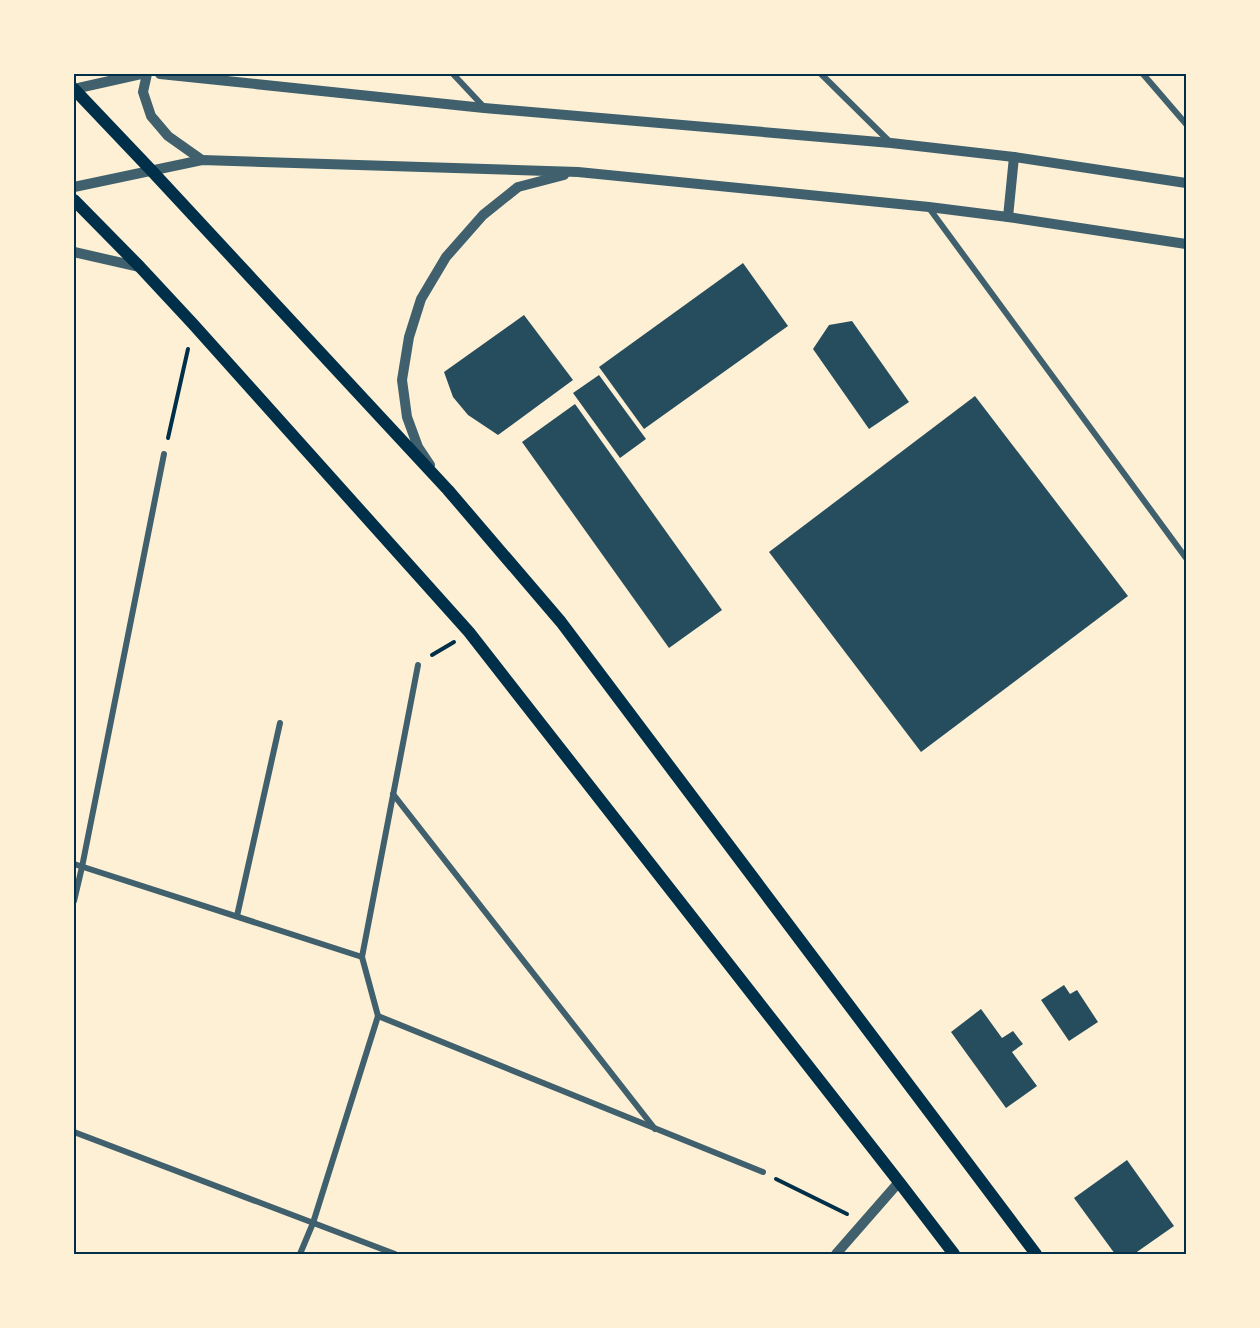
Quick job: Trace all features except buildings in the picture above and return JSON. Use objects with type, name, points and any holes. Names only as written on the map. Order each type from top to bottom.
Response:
[{"type":"main road","points":[[74,89],[448,490],[561,622],[1036,1254]]},
{"type":"main road","points":[[74,200],[193,324],[469,632],[954,1254]]},
{"type":"street","points":[[74,89],[141,74]]},
{"type":"street","points":[[147,74],[143,92],[151,116],[168,136],[202,160]]},
{"type":"street","points":[[160,74],[484,108],[891,143],[1014,157],[1186,183]]},
{"type":"street","points":[[453,74],[484,108]]},
{"type":"street","points":[[821,74],[891,143]]},
{"type":"street","points":[[1143,74],[1186,124]]},
{"type":"street","points":[[1008,217],[1014,157]]},
{"type":"street","points":[[74,187],[202,160],[578,172],[929,207],[1186,244]]},
{"type":"street","points":[[448,490],[418,447],[407,417],[403,389],[402,380],[409,337],[421,299],[446,257],[483,215],[518,187],[578,172]]},
{"type":"street","points":[[929,207],[1186,558]]},
{"type":"street","points":[[74,252],[140,267]]},
{"type":"street","points":[[74,900],[164,454]]},
{"type":"street","points":[[300,1254],[313,1223],[378,1016],[362,957],[418,664]]},
{"type":"street","points":[[237,916],[280,723]]},
{"type":"street","points":[[393,794],[656,1129]]},
{"type":"street","points":[[74,864],[362,957]]},
{"type":"street","points":[[378,1016],[764,1172]]},
{"type":"street","points":[[74,1132],[395,1254]]},
{"type":"street","points":[[836,1254],[899,1182]]},
{"type":"path","points":[[164,454],[193,324]]},
{"type":"path","points":[[418,664],[469,632]]},
{"type":"path","points":[[764,1172],[864,1223]]}]
